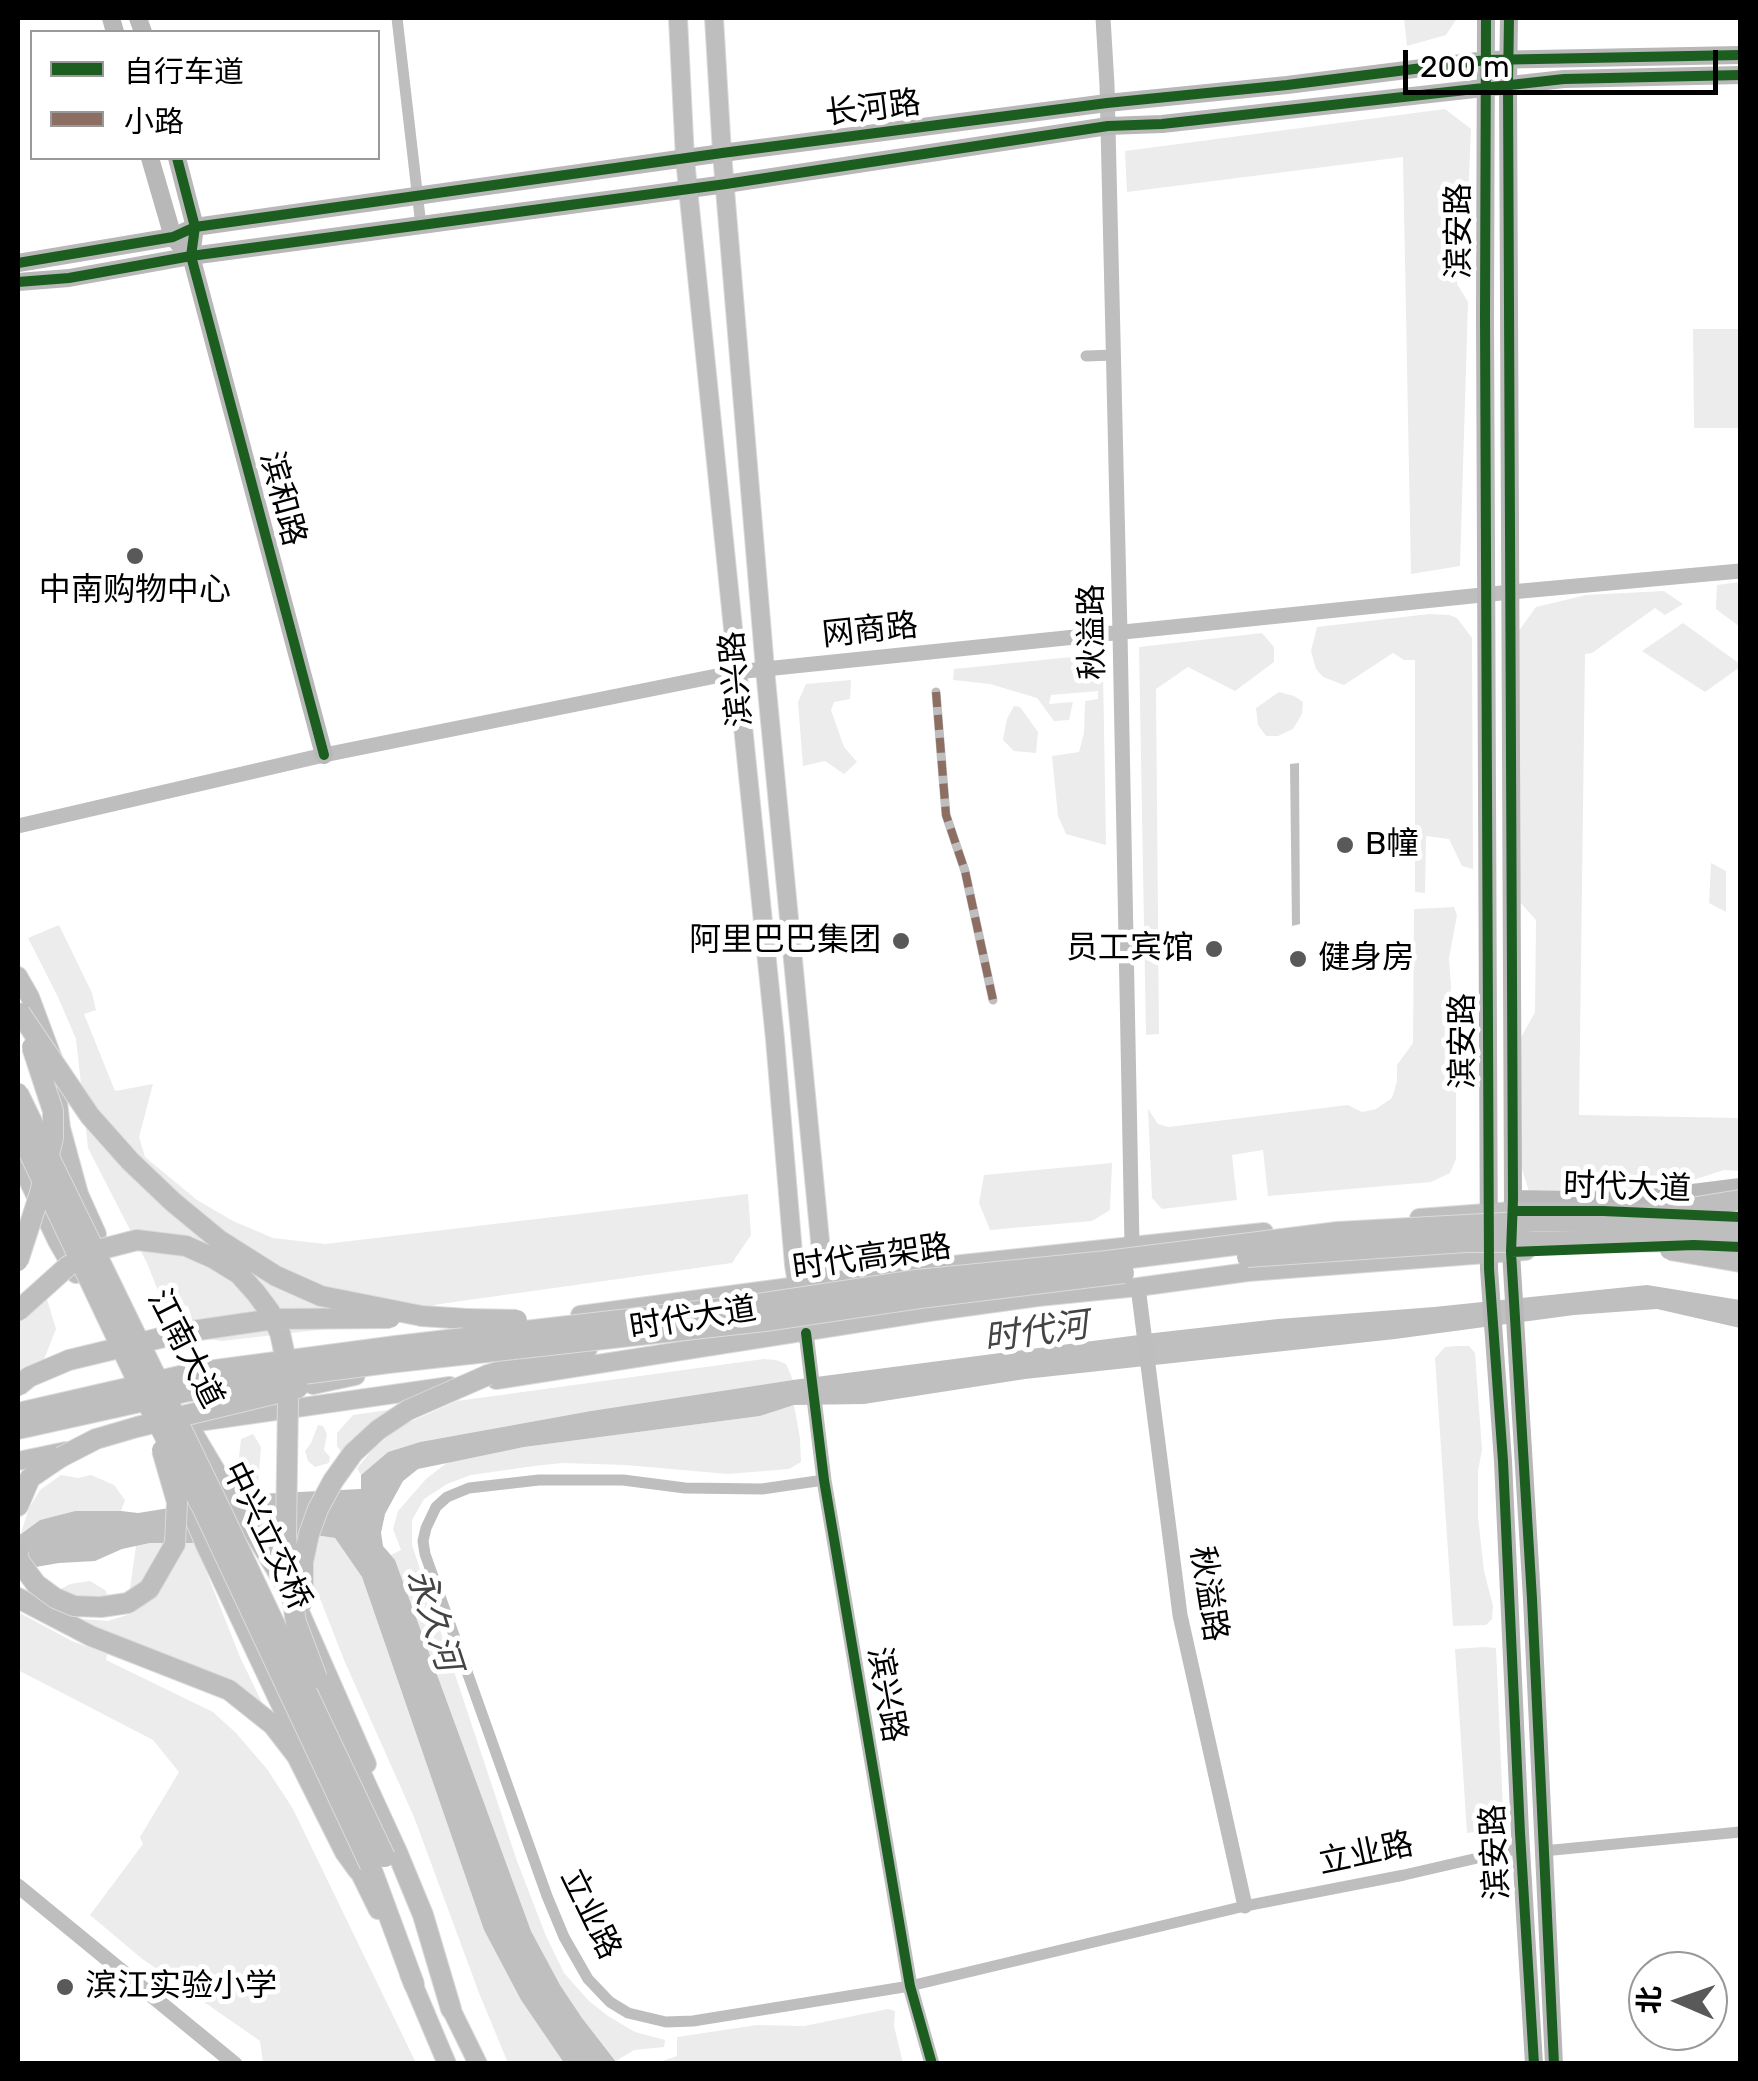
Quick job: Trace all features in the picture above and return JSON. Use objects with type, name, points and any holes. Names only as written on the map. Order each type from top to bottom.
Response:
[{"type":"highway","points":[[18,1262],[53,1138],[53,1111],[19,1011]]},
{"type":"highway","points":[[19,1011],[90,1116],[130,1161],[219,1240],[276,1276],[320,1296],[422,1316]]},
{"type":"highway","name":"中兴立交桥","points":[[18,1094],[208,1483],[378,1861],[414,1984]]},
{"type":"highway","name":"中兴立交桥","points":[[18,1129],[154,1420],[203,1508],[451,2010]]},
{"type":"highway","points":[[1585,1231],[1740,1200]]},
{"type":"highway","name":"时代高架路","points":[[18,1409],[192,1373],[758,1304],[916,1280],[1338,1232],[1503,1222],[1740,1244]]},
{"type":"highway","name":"时代高架路","points":[[18,1430],[184,1392],[317,1372],[684,1330],[1240,1258],[1585,1231],[1740,1226]]},
{"type":"highway","points":[[1585,1231],[1740,1262]]},
{"type":"highway","points":[[18,1310],[68,1266],[98,1250],[137,1240],[186,1246],[213,1258],[239,1274],[270,1312],[285,1356],[290,1598],[378,1861]]},
{"type":"highway","points":[[18,1386],[28,1377],[69,1360],[122,1346],[274,1319],[624,1319]]},
{"type":"highway","points":[[317,1678],[307,1637],[302,1562],[318,1509],[333,1480],[378,1430],[408,1410],[488,1375],[548,1356],[684,1330]]},
{"type":"highway","points":[[18,1506],[30,1478],[96,1439],[420,1360]]},
{"type":"highway","points":[[18,1554],[36,1584],[74,1606],[128,1603],[149,1589],[175,1544],[176,1502],[154,1420]]},
{"type":"highway","points":[[22,1599],[92,1636],[229,1690],[274,1726],[297,1756],[345,1852],[378,1861]]},
{"type":"main road","name":"滨兴路","points":[[678,18],[685,159],[776,1039],[797,1286],[806,1332]]},
{"type":"main road","name":"滨兴路","points":[[714,18],[765,669],[824,1282],[806,1332]]},
{"type":"main road","name":"滨安路","points":[[1486,18],[1490,1253],[1534,2064]]},
{"type":"main road","name":"滨安路","points":[[1510,18],[1511,1252],[1554,2064]]},
{"type":"main road","name":"长河路","points":[[18,263],[173,238],[195,227],[1108,104],[1486,60],[1740,55]]},
{"type":"main road","name":"长河路","points":[[18,282],[69,278],[191,256],[726,184],[1108,126],[1162,124],[1564,79],[1740,76]]},
{"type":"main road","points":[[151,160],[173,238],[191,256]]},
{"type":"main road","name":"滨和路","points":[[178,160],[195,227],[191,256],[324,756]]},
{"type":"main road","name":"江南大道","points":[[18,976],[53,1059],[61,1128],[79,1194],[124,1296],[188,1423],[308,1626],[410,1867],[451,2010],[478,2064]]},
{"type":"main road","name":"江南大道","points":[[18,1158],[57,1240],[154,1420],[205,1545],[378,1861]]},
{"type":"main road","points":[[1513,1205],[1630,1201],[1740,1187]]},
{"type":"main road","points":[[1644,1199],[1709,1216]]},
{"type":"main road","name":"时代大道","points":[[18,1409],[92,1386],[197,1366],[1132,1245],[1491,1212],[1513,1205],[1740,1217]]},
{"type":"main road","name":"时代大道","points":[[18,1461],[154,1420],[188,1423],[442,1388],[929,1312],[1248,1272],[1490,1253],[1740,1244]]},
{"type":"main road","points":[[94,1306],[115,1318],[124,1296]]},
{"type":"main road","points":[[414,1984],[447,2064]]},
{"type":"street","points":[[397,18],[420,226]]},
{"type":"street","name":"秋溢路","points":[[1103,18],[1114,355],[1132,1245]]},
{"type":"street","points":[[1086,356],[1114,355]]},
{"type":"street","name":"网商路","points":[[18,826],[324,756],[736,672],[1740,571]]},
{"type":"street","points":[[936,692],[946,815],[965,871],[993,1000]]},
{"type":"street","name":"秋溢路","points":[[1138,1287],[1180,1614],[1245,1906]]},
{"type":"street","name":"滨兴路","points":[[806,1332],[824,1480],[910,1986],[932,2064]]},
{"type":"street","name":"立业路","points":[[824,1480],[762,1489],[686,1488],[623,1480],[539,1480],[469,1488],[436,1506],[426,1528],[425,1554],[564,1937],[588,1979],[610,2002],[628,2013],[673,2023],[910,1986],[1245,1906],[1521,1848]]},
{"type":"street","points":[[1543,1851],[1740,1832]]},
{"type":"street","points":[[18,1886],[235,2064]]},
{"type":"shaded area","points":[[1404,18],[1457,18],[1446,35],[1407,46]]},
{"type":"shaded area","points":[[1445,109],[1471,129],[1468,198],[1457,213],[1457,284],[1468,302],[1460,566],[1411,574],[1403,157],[1127,192],[1125,151]]},
{"type":"shaded area","points":[[1693,329],[1740,329],[1740,428],[1694,428]]},
{"type":"shaded area","points":[[1740,582],[1740,627],[1716,609],[1717,585]]},
{"type":"shaded area","points":[[1664,591],[1683,604],[1665,615],[1655,608],[1592,653],[1585,654],[1579,1115],[1740,1118],[1740,1171],[1724,1170],[1662,1190],[1531,1198],[1521,1166],[1519,1041],[1535,1012],[1536,920],[1518,900],[1518,632],[1536,607],[1586,595]]},
{"type":"shaded area","points":[[1429,614],[1457,618],[1472,638],[1473,869],[1462,866],[1449,839],[1426,836],[1425,893],[1415,892],[1415,660],[1404,660],[1393,653],[1344,685],[1323,677],[1316,669],[1311,651],[1317,627]]},
{"type":"shaded area","points":[[1683,623],[1740,664],[1705,692],[1642,651]]},
{"type":"shaded area","points":[[1262,633],[1274,647],[1274,662],[1235,691],[1188,667],[1156,689],[1159,1034],[1146,1035],[1139,647]]},
{"type":"shaded area","points":[[1091,655],[1099,660],[1103,671],[1106,845],[1066,834],[1058,816],[1052,756],[1079,752],[1085,701],[1098,699],[1098,691],[1051,695],[1049,704],[1073,702],[1069,720],[1054,721],[1037,698],[990,684],[953,680],[954,669]]},
{"type":"shaded area","points":[[851,680],[850,699],[834,702],[831,710],[844,747],[857,762],[844,774],[825,761],[803,766],[798,702],[806,684]]},
{"type":"shaded area","points":[[1279,692],[1303,702],[1302,714],[1293,729],[1278,736],[1266,736],[1258,725],[1256,708]]},
{"type":"shaded area","points":[[1014,706],[1020,707],[1038,732],[1036,753],[1014,751],[1003,740]]},
{"type":"shaded area","points":[[1299,763],[1300,924],[1292,926],[1290,764]]},
{"type":"shaded area","points":[[1711,863],[1726,871],[1726,912],[1709,903]]},
{"type":"shaded area","points":[[1454,907],[1457,915],[1449,958],[1447,1046],[1456,1062],[1456,1159],[1450,1173],[1431,1182],[1268,1196],[1263,1150],[1232,1155],[1237,1200],[1162,1209],[1152,1198],[1148,1109],[1158,1124],[1168,1127],[1348,1105],[1362,1112],[1376,1109],[1392,1098],[1397,1065],[1413,1043],[1414,909]]},
{"type":"shaded area","points":[[59,925],[92,993],[96,1010],[84,1014],[115,1091],[153,1084],[139,1137],[145,1157],[197,1200],[233,1221],[273,1238],[325,1244],[748,1194],[751,1235],[732,1263],[440,1304],[344,1327],[222,1341],[185,1336],[180,1321],[192,1319],[188,1306],[164,1306],[147,1263],[88,1148],[76,1039],[28,938]]},
{"type":"shaded area","points":[[1112,1163],[1110,1210],[1092,1221],[990,1230],[979,1203],[984,1175]]},
{"type":"shaded area","points":[[1647,1285],[1740,1300],[1740,1328],[1657,1309],[1574,1315],[1395,1339],[1025,1379],[864,1404],[794,1405],[760,1416],[524,1447],[418,1469],[403,1481],[385,1514],[383,1546],[395,1560],[531,1931],[560,1985],[617,2063],[564,2063],[521,2000],[484,1930],[362,1577],[335,1538],[315,1535],[150,1543],[122,1549],[95,1561],[18,1570],[18,1536],[40,1520],[75,1511],[138,1513],[258,1494],[361,1489],[361,1475],[388,1452],[420,1442],[591,1411],[1154,1333]]},
{"type":"shaded area","points":[[46,1296],[56,1329],[41,1367],[18,1382],[18,1321]]},
{"type":"shaded area","points":[[1469,1346],[1475,1353],[1482,1450],[1478,1517],[1484,1571],[1493,1606],[1492,1619],[1486,1625],[1453,1626],[1435,1358],[1445,1347]]},
{"type":"shaded area","points":[[764,1359],[786,1364],[793,1380],[420,1442],[388,1452],[361,1475],[357,1468],[375,1447],[403,1425],[457,1401]]},
{"type":"shaded area","points":[[794,1405],[801,1462],[789,1469],[728,1474],[625,1465],[534,1466],[471,1475],[447,1484],[424,1499],[412,1520],[412,1545],[517,1861],[564,1973],[608,2016],[635,2032],[665,2040],[664,2047],[634,2050],[616,2061],[560,1985],[531,1931],[391,1555],[401,1550],[393,1529],[398,1511],[426,1479],[448,1462],[524,1447],[760,1416]]},
{"type":"shaded area","points":[[402,1408],[367,1428],[341,1452],[337,1446],[337,1433],[353,1415]]},
{"type":"shaded area","points":[[318,1425],[327,1434],[324,1450],[330,1457],[329,1463],[315,1467],[305,1451]]},
{"type":"shaded area","points":[[253,1434],[261,1447],[258,1484],[253,1488],[238,1466],[241,1439]]},
{"type":"shaded area","points":[[61,1475],[91,1475],[114,1485],[125,1500],[121,1511],[75,1511],[40,1520],[21,1533],[40,1490]]},
{"type":"shaded area","points":[[280,1537],[335,1538],[362,1577],[484,1930],[521,2000],[564,2063],[508,2063],[414,1817],[319,1596]]},
{"type":"shaded area","points":[[163,1543],[159,1562],[141,1590],[129,1595],[136,1546]]},
{"type":"shaded area","points":[[180,1543],[195,1543],[240,1657],[267,1713],[69,1618],[108,1621],[133,1613],[149,1599]]},
{"type":"shaded area","points":[[90,1581],[105,1590],[110,1601],[101,1605],[57,1591],[70,1584]]},
{"type":"shaded area","points":[[18,1612],[72,1641],[107,1654],[106,1660],[213,1712],[236,1733],[267,1769],[293,1809],[416,2063],[263,2063],[260,2041],[141,1958],[90,1915],[143,1844],[140,1837],[179,1772],[153,1740],[18,1670]]},
{"type":"shaded area","points":[[1496,1648],[1503,1809],[1491,1830],[1467,1833],[1455,1649]]},
{"type":"shaded area","points":[[888,2009],[895,2011],[894,2026],[903,2063],[656,2063],[677,2056],[677,2037],[757,2025],[804,2026]]},
{"type":"marked path","points":[[936,692],[946,815],[965,871],[993,1000]]},
{"type":"cycle path","points":[[1486,18],[1489,1269],[1503,1461],[1534,2064]]},
{"type":"cycle path","points":[[1509,18],[1511,1252],[1554,2064]]},
{"type":"cycle path","points":[[18,263],[173,237],[195,227],[1107,103],[1486,60],[1740,55]]},
{"type":"cycle path","points":[[18,282],[69,278],[191,256],[726,184],[1108,126],[1162,124],[1564,79],[1740,75]]},
{"type":"cycle path","points":[[178,160],[195,227],[191,256],[324,755]]},
{"type":"cycle path","points":[[1513,1211],[1740,1217]]},
{"type":"cycle path","points":[[1511,1252],[1694,1245],[1740,1247]]},
{"type":"cycle path","points":[[806,1333],[824,1480],[910,1986],[932,2064]]},
{"type":"place","name":"中南购物中心","points":[[135,556]]},
{"type":"place","name":"B幢","points":[[1345,845]]},
{"type":"place","name":"阿里巴巴集团","points":[[901,941]]},
{"type":"place","name":"员工宾馆","points":[[1214,949]]},
{"type":"place","name":"健身房","points":[[1298,959]]},
{"type":"place","name":"滨江实验小学","points":[[65,1987]]},
{"type":"water label","name":"时代河","points":[[1036,1333]]},
{"type":"water label","name":"永久河","points":[[433,1620]]}]
